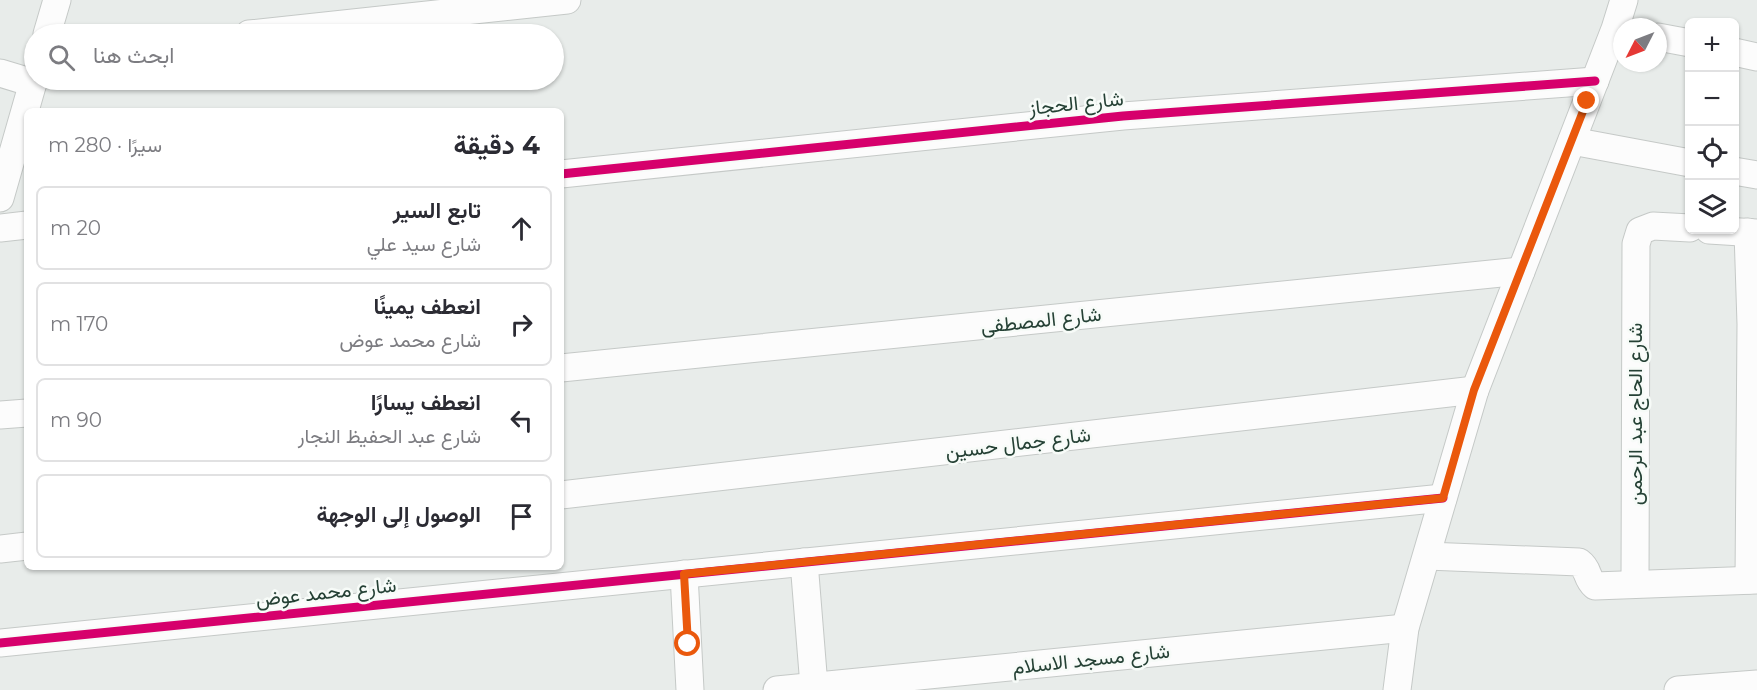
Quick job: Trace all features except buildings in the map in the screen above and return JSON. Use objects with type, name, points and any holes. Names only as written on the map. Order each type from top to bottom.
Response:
[{"type":"street","points":[[50,24],[57,0]]},
{"type":"street","points":[[1621,18],[1624,0]]},
{"type":"street","points":[[341,24],[552,1]]},
{"type":"street","points":[[1667,39],[1685,42]]},
{"type":"street","points":[[1397,690],[1405,628],[1474,390],[1595,81],[1613,42]]},
{"type":"street","points":[[1739,53],[1757,57]]},
{"type":"street","points":[[0,73],[24,79]]},
{"type":"street","name":"شارع الحجاز","points":[[564,174],[1123,116],[1595,81]]},
{"type":"street","points":[[26,108],[31,90]]},
{"type":"street","points":[[2,187],[24,114]]},
{"type":"street","points":[[1572,141],[1685,162]]},
{"type":"street","points":[[1739,172],[1757,175]]},
{"type":"street","points":[[0,228],[24,225]]},
{"type":"street","name":"شارع الحاج عبد الرحمن","points":[[1635,584],[1636,244],[1640,231],[1653,226],[1685,228]]},
{"type":"street","points":[[1427,556],[1579,562],[1585,566],[1589,580],[1595,586],[1753,580],[1752,232]]},
{"type":"street","name":"شارع المصطفى","points":[[564,368],[1521,271]]},
{"type":"street","name":"شارع جمال حسين","points":[[564,495],[1474,390]]},
{"type":"street","points":[[0,415],[24,413]]},
{"type":"street","name":"شارع محمد عوض","points":[[0,643],[1443,498]]},
{"type":"street","points":[[0,549],[24,546]]},
{"type":"street","points":[[804,562],[814,686]]},
{"type":"street","points":[[684,574],[690,690]]},
{"type":"street","name":"شارع مسجد الاسلام","points":[[777,690],[1405,628]]},
{"type":"street","points":[[1678,690],[1757,684]]},
{"type":"cycle path","points":[[564,174],[1123,116],[1595,81]]},
{"type":"cycle path","points":[[0,643],[1443,498]]},
{"type":"route","points":[[688,644],[684,574],[1443,498],[1474,390],[1587,101]]}]
